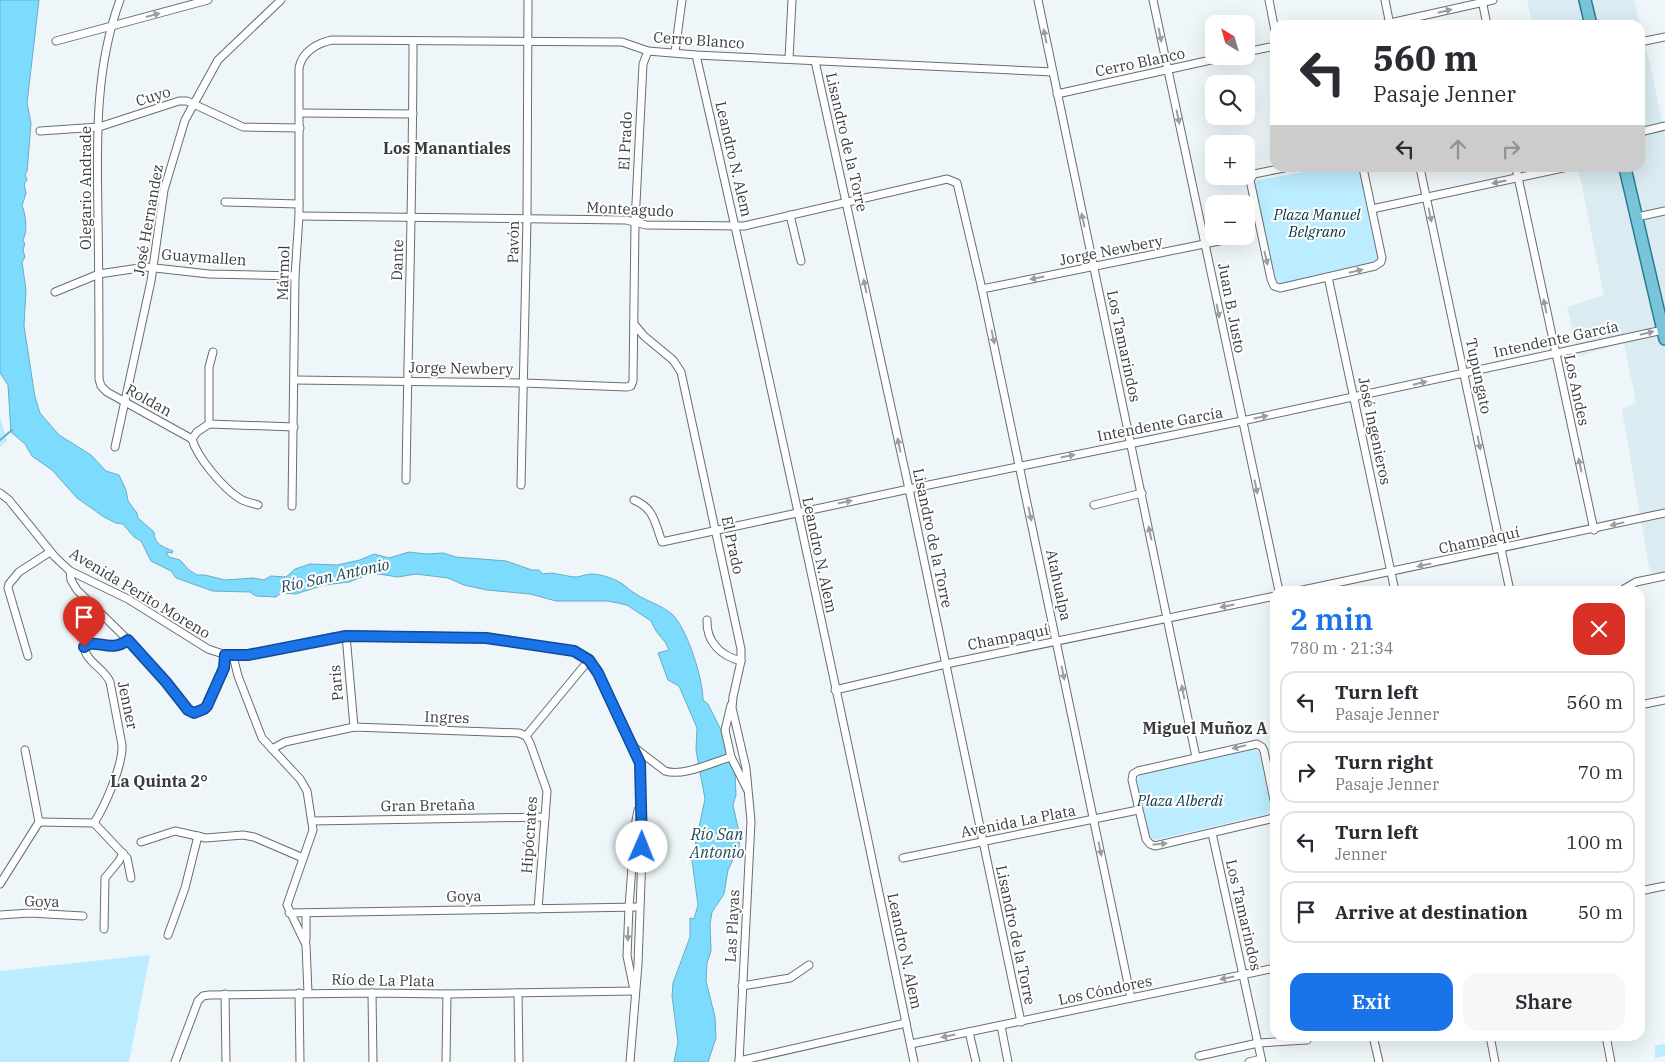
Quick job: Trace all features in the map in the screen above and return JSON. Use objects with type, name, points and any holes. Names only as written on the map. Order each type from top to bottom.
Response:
[{"type":"main road","points":[[1585,0],[1590,20]]},
{"type":"main road","points":[[1626,172],[1660,301],[1664,335]]},
{"type":"street","name":"Olegario Andrade","points":[[99,379],[97,143],[101,74],[111,26],[120,0]]},
{"type":"street","points":[[56,41],[194,2],[208,0]]},
{"type":"street","name":"José Hernandez","points":[[115,447],[153,267],[164,190],[176,146],[194,103],[218,60],[281,0]]},
{"type":"street","name":"Pavón","points":[[522,485],[527,219],[528,0]]},
{"type":"street","points":[[675,52],[682,0]]},
{"type":"street","points":[[789,59],[792,0]]},
{"type":"street","name":"Los Tamarindos","points":[[1038,0],[1093,267],[1132,443],[1196,757]]},
{"type":"street","name":"Juan B. Justo","points":[[1153,0],[1217,310],[1278,586]]},
{"type":"street","points":[[1269,0],[1273,20]]},
{"type":"street","points":[[1385,0],[1389,20]]},
{"type":"street","points":[[1406,20],[1493,0]]},
{"type":"street","points":[[1482,1],[1486,20]]},
{"type":"street","points":[[1645,41],[1665,37]]},
{"type":"street","name":"Cerro Blanco","points":[[315,46],[332,40],[622,42],[648,51],[696,55],[1053,72]]},
{"type":"street","name":"Dante","points":[[406,480],[412,217],[413,41]]},
{"type":"street","name":"Mármol","points":[[292,506],[295,276],[299,216],[300,61],[315,46]]},
{"type":"street","points":[[1255,50],[1270,47]]},
{"type":"street","name":"El Prado","points":[[627,387],[631,386],[633,381],[635,223],[643,64],[648,51]]},
{"type":"street","name":"Leandro N. Alem","points":[[696,55],[797,512],[914,1062]]},
{"type":"street","name":"Lisandro de la Torre","points":[[815,61],[909,489],[1021,1022]]},
{"type":"street","name":"Cerro Blanco","points":[[1058,94],[1205,62]]},
{"type":"street","name":"Cuyo","points":[[40,131],[99,127],[187,101],[243,127],[300,128]]},
{"type":"street","points":[[300,113],[413,114]]},
{"type":"street","points":[[1645,131],[1665,126]]},
{"type":"street","points":[[1270,171],[1254,174],[1250,180],[1271,279],[1274,286],[1280,288],[1375,266],[1382,262],[1363,172]]},
{"type":"street","name":"Tupungato","points":[[1421,172],[1509,586]]},
{"type":"street","name":"Los Andes","points":[[1517,172],[1594,530]]},
{"type":"street","points":[[1372,209],[1545,172]]},
{"type":"street","name":"Monteagudo","points":[[299,216],[626,220],[646,225],[744,226],[947,179],[955,180]]},
{"type":"street","name":"Atahualpa","points":[[955,180],[959,187],[982,289],[1131,998]]},
{"type":"street","points":[[225,202],[299,204]]},
{"type":"street","points":[[1637,217],[1665,211]]},
{"type":"street","points":[[790,215],[801,261]]},
{"type":"street","name":"Jorge Newbery","points":[[1255,234],[1261,233]]},
{"type":"street","name":"Jorge Newbery","points":[[982,289],[1205,245]]},
{"type":"street","name":"Guaymallen","points":[[55,292],[99,274],[153,267],[209,274],[295,276]]},
{"type":"street","name":"José Ingenieros","points":[[1328,277],[1394,586]]},
{"type":"street","name":"El Prado","points":[[634,324],[644,336],[672,360],[681,372],[741,649],[741,661],[733,697],[733,714],[746,768],[748,792]]},
{"type":"street","name":"Intendente García","points":[[634,500],[646,506],[650,511],[662,542],[797,512],[1354,398],[1464,372],[1664,335]]},
{"type":"street","points":[[634,340],[638,336],[644,336]]},
{"type":"street","points":[[209,424],[209,367],[213,352]]},
{"type":"street","name":"Roldan","points":[[99,379],[103,389],[192,439]]},
{"type":"street","name":"Jorge Newbery","points":[[294,380],[524,382],[627,387]]},
{"type":"street","points":[[258,505],[240,499],[229,490],[194,448],[192,439],[197,432],[209,424],[294,427]]},
{"type":"street","name":"Avenida Perito Moreno","points":[[0,493],[9,500],[50,552],[70,571],[128,599],[208,649],[229,655],[248,655],[346,636],[497,638],[574,651],[589,660]]},
{"type":"street","points":[[1094,505],[1142,493]]},
{"type":"street","name":"Champaquí","points":[[1322,586],[1594,530],[1665,513]]},
{"type":"street","points":[[28,656],[8,584],[19,572],[50,552]]},
{"type":"street","points":[[70,571],[72,584],[77,590],[128,640],[166,682],[188,710],[194,713],[207,706],[229,655]]},
{"type":"street","points":[[1628,586],[1636,582],[1665,576]]},
{"type":"street","name":"Champaquí","points":[[835,690],[946,664],[1270,597]]},
{"type":"street","points":[[707,620],[708,634],[716,648],[730,659],[741,661]]},
{"type":"street","name":"París","points":[[346,636],[354,727]]},
{"type":"street","name":"Jenner","points":[[94,823],[102,811],[112,785],[122,755],[122,745],[109,678],[87,656],[84,647],[91,643],[118,646],[128,640]]},
{"type":"street","points":[[229,655],[260,733],[272,750],[303,782],[307,791],[312,830],[287,905],[289,913],[301,932],[306,945]]},
{"type":"street","points":[[526,736],[589,660],[598,673],[640,763],[642,827],[638,964],[634,990],[630,1062]]},
{"type":"street","points":[[733,697],[725,730],[731,757],[748,792]]},
{"type":"street","points":[[1645,704],[1665,700]]},
{"type":"street","name":"Ingres","points":[[272,750],[285,742],[354,727],[519,733],[526,736]]},
{"type":"street","name":"Hipócrates","points":[[526,736],[546,786],[538,909]]},
{"type":"street","points":[[1270,771],[1264,751],[1258,744],[1135,772],[1132,780],[1146,839],[1155,846],[1270,819]]},
{"type":"street","points":[[634,747],[665,771],[671,773],[681,772],[731,757]]},
{"type":"street","points":[[0,884],[39,822],[25,750]]},
{"type":"street","name":"Las Playas","points":[[739,1061],[751,821],[748,792]]},
{"type":"street","points":[[634,990],[627,956],[635,826],[640,799]]},
{"type":"street","name":"Avenida La Plata","points":[[903,858],[1138,810]]},
{"type":"street","name":"Gran Bretaña","points":[[312,821],[545,817]]},
{"type":"street","points":[[39,822],[94,823],[127,858],[132,878]]},
{"type":"street","points":[[141,842],[175,831],[213,838],[249,835],[303,858]]},
{"type":"street","name":"Los Tamarindos","points":[[1212,833],[1261,1061]]},
{"type":"street","points":[[168,935],[185,888],[198,836]]},
{"type":"street","points":[[104,929],[105,878],[123,853]]},
{"type":"street","points":[[1645,890],[1665,886]]},
{"type":"street","name":"Goya","points":[[289,913],[639,907]]},
{"type":"street","name":"Goya","points":[[0,915],[30,913],[83,916]]},
{"type":"street","points":[[306,913],[308,993]]},
{"type":"street","points":[[742,986],[790,978],[809,965]]},
{"type":"street","name":"Los Cóndores","points":[[910,1044],[1270,969]]},
{"type":"street","name":"Río de La Plata","points":[[175,1062],[198,1002],[203,996],[225,994],[446,994],[634,990]]},
{"type":"street","points":[[298,993],[300,1062]]},
{"type":"street","points":[[372,993],[373,1062]]},
{"type":"street","points":[[518,993],[519,1062]]},
{"type":"street","points":[[225,994],[226,1062]]},
{"type":"street","points":[[446,994],[446,1062]]},
{"type":"street","points":[[739,1061],[906,1023]]},
{"type":"street","points":[[1001,1026],[1008,1062]]},
{"type":"street","points":[[970,1032],[976,1062]]},
{"type":"street","points":[[1199,1056],[1258,1043],[1291,1041]]},
{"type":"street","points":[[1374,1041],[1379,1062]]},
{"type":"street","points":[[1491,1041],[1495,1062]]},
{"type":"street","points":[[1607,1041],[1611,1062]]},
{"type":"street","points":[[1249,1062],[1261,1061]]},
{"type":"shaded area","points":[[1527,0],[1634,0],[1639,20],[1532,20]]},
{"type":"shaded area","points":[[1645,44],[1665,134],[1665,574],[1650,572],[1622,410],[1636,402],[1624,343],[1579,356],[1567,307],[1604,295],[1578,172],[1645,172]]},
{"type":"green space","name":"Plaza Manuel Belgrano","points":[[1303,172],[1360,172],[1379,259],[1375,264],[1282,284],[1275,279],[1255,183],[1258,180]]},
{"type":"green space","points":[[0,417],[7,441],[0,447]]},
{"type":"green space","name":"Plaza Alberdi","points":[[1253,749],[1259,752],[1270,810],[1267,814],[1155,840],[1150,837],[1137,780],[1141,774]]},
{"type":"green space","points":[[150,955],[129,1062],[0,1062],[0,971]]},
{"type":"green space","points":[[1665,1044],[1665,1056],[1655,1058],[1655,1046]]},
{"type":"water","name":"Río San Antonio","points":[[0,0],[39,0],[27,103],[31,123],[27,172],[25,174],[27,180],[24,184],[26,193],[22,206],[26,228],[23,242],[25,243],[23,250],[25,257],[22,262],[26,290],[24,326],[35,397],[40,413],[59,435],[91,455],[106,471],[119,475],[126,490],[128,501],[137,513],[138,518],[154,532],[158,543],[173,551],[172,553],[166,552],[169,557],[180,560],[189,570],[197,575],[225,580],[253,578],[264,580],[271,576],[286,577],[295,569],[310,564],[337,565],[360,560],[374,554],[389,558],[409,552],[443,553],[456,557],[506,561],[532,570],[539,570],[543,574],[551,573],[577,577],[592,574],[608,577],[664,609],[679,622],[694,656],[703,700],[708,704],[720,728],[735,773],[736,795],[733,805],[740,837],[739,847],[728,870],[724,894],[712,912],[710,924],[711,951],[707,963],[706,981],[715,1017],[716,1038],[708,1062],[674,1062],[678,1042],[672,996],[673,983],[690,937],[690,918],[694,919],[698,905],[692,860],[705,799],[696,750],[697,728],[679,686],[668,680],[658,653],[669,650],[651,621],[627,605],[608,601],[556,601],[530,594],[487,590],[464,585],[448,578],[416,574],[398,577],[372,573],[349,582],[324,585],[296,594],[281,593],[276,597],[256,596],[250,592],[213,591],[176,578],[171,571],[151,561],[141,541],[134,537],[123,524],[104,517],[77,498],[52,470],[32,456],[25,444],[11,432],[8,385],[0,373]]},
{"type":"waterway","points":[[0,440],[12,430]]},
{"type":"district","name":"Los Manantiales","points":[[447,148]]},
{"type":"district","name":"Miguel Muñoz A","points":[[1205,728]]},
{"type":"district","name":"La Quinta 2°","points":[[159,781]]},
{"type":"route","points":[[84,647],[91,643],[114,647],[128,640],[166,682],[188,710],[194,713],[207,706],[224,668],[225,655],[248,655],[334,637],[356,635],[486,638],[574,651],[582,654],[589,660],[598,673],[640,763],[642,847]]}]
